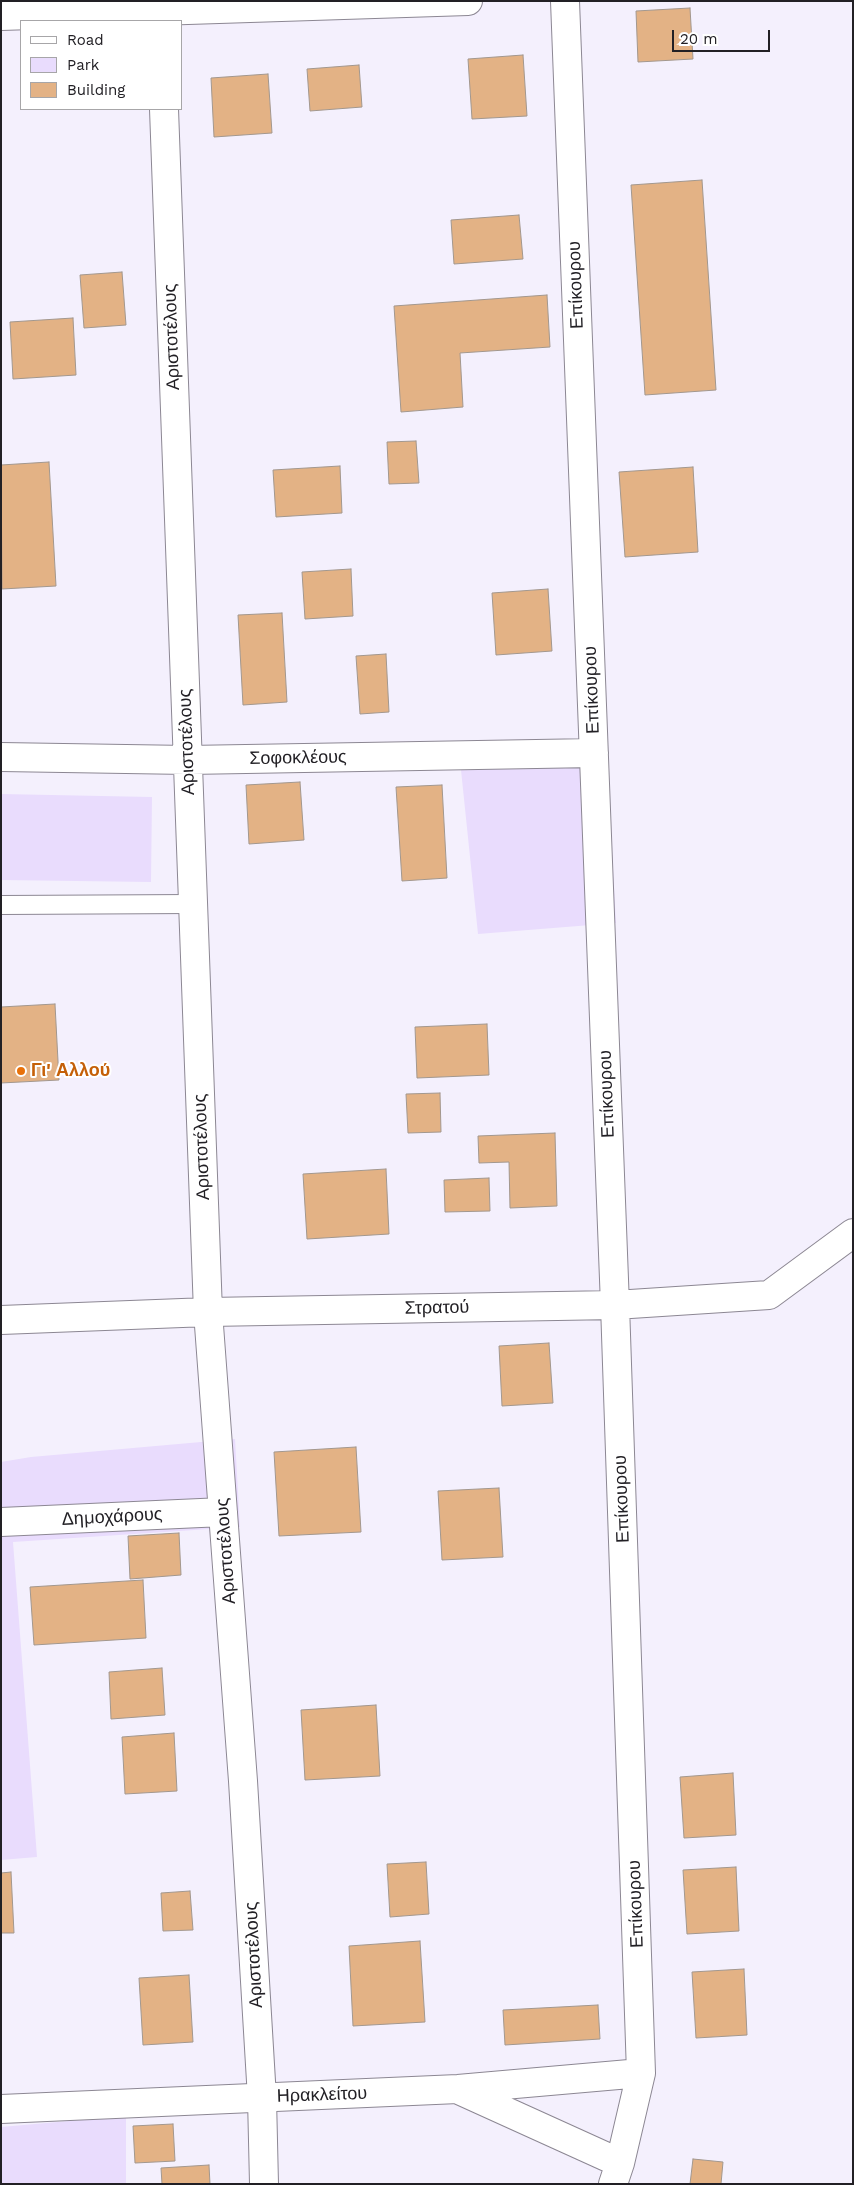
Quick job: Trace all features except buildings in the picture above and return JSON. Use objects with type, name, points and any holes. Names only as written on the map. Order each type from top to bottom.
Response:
[{"type":"street","points":[[1,16],[468,1]]},
{"type":"street","name":"Επίκουρου","points":[[565,1],[615,1305],[641,2073],[616,2174]]},
{"type":"street","name":"Αριστοτέλους","points":[[164,110],[208,1312],[243,1781],[262,2098],[264,2184]]},
{"type":"street","name":"Σοφοκλέους","points":[[1,757],[188,760],[594,753]]},
{"type":"street","name":"Στρατού","points":[[1,1320],[208,1312],[615,1305],[769,1295],[853,1233]]},
{"type":"street","name":"Δημοχάρους","points":[[1,1522],[223,1512]]},
{"type":"street","name":"Ηρακλείτου","points":[[1,2109],[458,2089],[641,2073]]},
{"type":"street","points":[[458,2089],[616,2174]]},
{"type":"lane","points":[[1,905],[193,904]]},
{"type":"green space","points":[[607,763],[616,923],[478,934],[461,770]]},
{"type":"green space","points":[[1,794],[152,797],[151,882],[1,880]]},
{"type":"green space","points":[[235,1439],[240,1527],[13,1542],[37,1857],[1,1860],[1,1462],[31,1457]]},
{"type":"green space","points":[[126,2116],[126,2184],[1,2184],[1,2127]]},
{"type":"place","name":"Γι' Αλλού","points":[[21,1071]]}]
